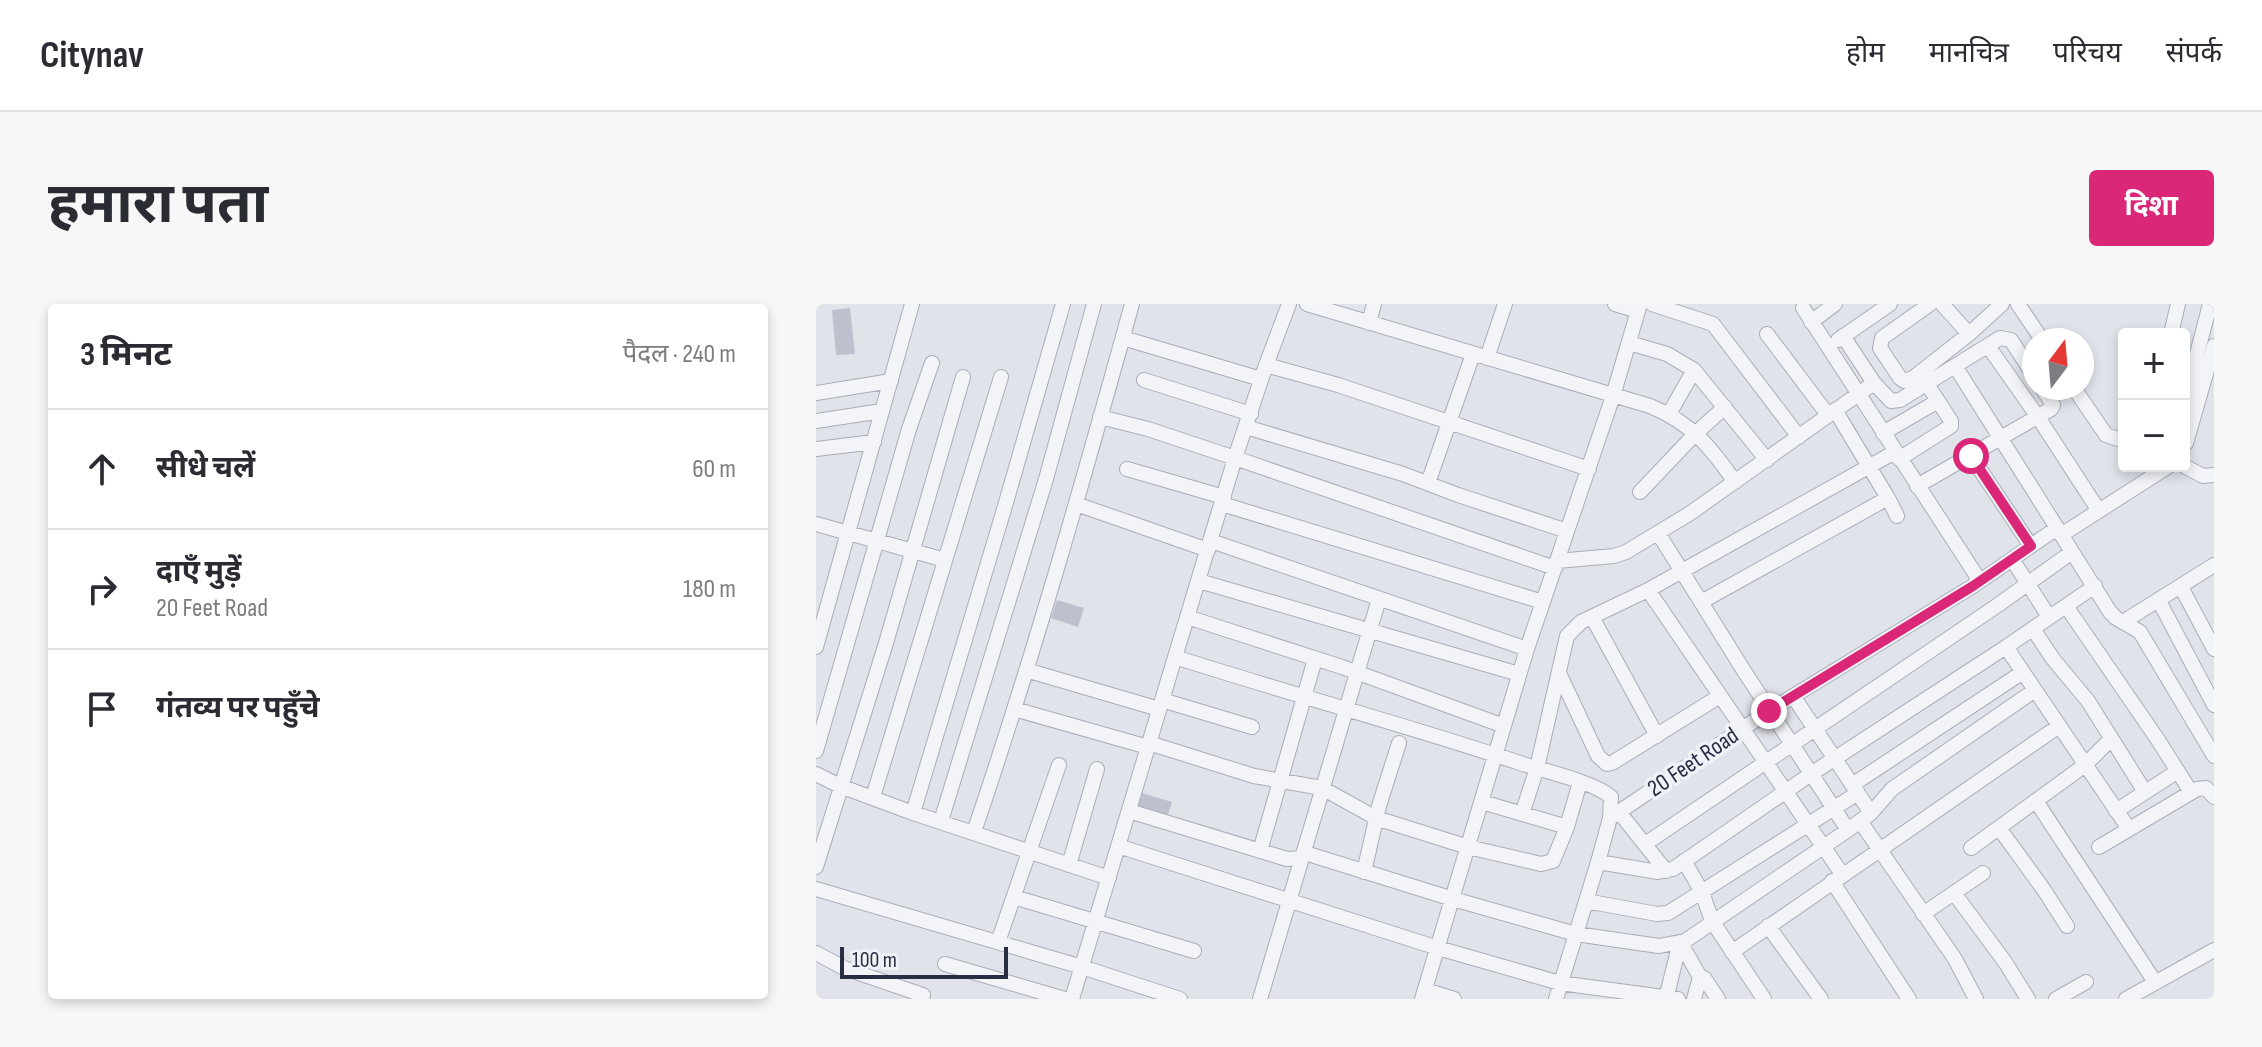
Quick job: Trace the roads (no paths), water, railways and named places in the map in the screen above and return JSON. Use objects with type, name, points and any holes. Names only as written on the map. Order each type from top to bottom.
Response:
[{"type":"street","points":[[816,647],[912,304]]},
{"type":"street","points":[[913,813],[1063,304]]},
{"type":"street","points":[[941,821],[1046,479],[1094,304]]},
{"type":"street","points":[[974,832],[1076,504],[1132,304]]},
{"type":"street","points":[[1072,999],[1235,458],[1289,304]]},
{"type":"street","points":[[1307,304],[1336,308],[1369,323],[1650,406],[1669,414],[1696,433],[1735,482]]},
{"type":"street","points":[[1369,323],[1374,304]]},
{"type":"street","points":[[1428,483],[1450,422],[1505,304]]},
{"type":"street","points":[[1454,999],[1424,995],[1519,674],[1613,396],[1639,307],[1615,304]]},
{"type":"street","points":[[1652,304],[1713,324],[1799,437]]},
{"type":"street","points":[[1811,322],[1835,304]]},
{"type":"street","points":[[1828,347],[1890,304]]},
{"type":"street","points":[[1930,304],[1882,338],[1880,343],[1880,348],[1904,381],[1913,378],[2002,304]]},
{"type":"street","points":[[1942,304],[1969,334]]},
{"type":"street","points":[[2018,304],[2034,328]]},
{"type":"street","points":[[2172,328],[2178,304]]},
{"type":"street","points":[[2190,363],[2210,304]]},
{"type":"street","points":[[1803,308],[1976,575],[1977,582]]},
{"type":"street","points":[[1767,334],[1832,413],[1869,466],[1897,516]]},
{"type":"street","points":[[1843,336],[1874,383],[1887,399],[1896,402],[2000,338],[2011,340],[2022,357]]},
{"type":"street","points":[[1123,338],[1264,372],[1338,385],[1589,469]]},
{"type":"street","points":[[1629,343],[1667,354],[1694,370],[1767,460]]},
{"type":"street","points":[[1988,346],[2099,511]]},
{"type":"street","points":[[2190,429],[2214,346]]},
{"type":"street","points":[[816,751],[909,429],[932,363]]},
{"type":"street","points":[[1955,366],[2110,612],[2140,632],[2214,756]]},
{"type":"street","points":[[1669,414],[1694,370]]},
{"type":"street","points":[[816,867],[886,643],[963,377]]},
{"type":"street","points":[[873,797],[1001,377]]},
{"type":"street","points":[[1144,380],[1458,495],[1567,531]]},
{"type":"street","points":[[816,393],[891,381]]},
{"type":"street","points":[[1100,417],[1148,429],[1556,565],[1614,556],[1658,533],[1874,383]]},
{"type":"street","points":[[1522,814],[1537,768],[1567,636],[1573,629],[1869,466],[1897,456],[1951,426],[1951,421],[1927,384]]},
{"type":"street","points":[[1917,486],[2038,417],[2053,407],[2049,400]]},
{"type":"street","points":[[2082,400],[2106,435],[2118,439]]},
{"type":"street","points":[[1883,433],[1938,401]]},
{"type":"street","points":[[1640,492],[1725,407]]},
{"type":"street","points":[[816,421],[882,411]]},
{"type":"street","points":[[816,449],[874,442]]},
{"type":"street","points":[[1971,456],[2031,546]]},
{"type":"street","points":[[1127,469],[1543,602]]},
{"type":"street","points":[[2190,469],[2203,476],[2214,475]]},
{"type":"street","name":"20 Feet Road","points":[[1614,815],[1769,711],[2031,546],[2099,511],[2160,472]]},
{"type":"street","points":[[1701,602],[1888,498]]},
{"type":"street","points":[[1076,504],[1337,583],[1527,649]]},
{"type":"street","points":[[816,524],[945,560]]},
{"type":"street","points":[[1658,533],[1769,711],[1848,830]]},
{"type":"street","points":[[1645,844],[2072,552]]},
{"type":"street","points":[[2012,559],[2049,617]]},
{"type":"street","points":[[2123,622],[2214,565]]},
{"type":"street","points":[[1199,581],[1519,674]]},
{"type":"street","points":[[1598,862],[1646,871],[1666,871],[2095,586]]},
{"type":"street","points":[[2181,587],[2214,649]]},
{"type":"street","points":[[1648,590],[1824,846],[1837,878],[1909,999]]},
{"type":"street","points":[[1260,999],[1379,599]]},
{"type":"street","points":[[2159,601],[2214,705]]},
{"type":"street","points":[[2066,606],[2191,792]]},
{"type":"street","points":[[1187,617],[1504,726]]},
{"type":"street","points":[[1592,617],[1657,736]]},
{"type":"street","points":[[2033,629],[2088,701],[2145,792]]},
{"type":"street","points":[[2006,647],[2129,829]]},
{"type":"street","points":[[1175,657],[1496,755],[1606,792],[1611,797],[1614,815],[1556,999]]},
{"type":"street","points":[[1260,851],[1315,659]]},
{"type":"street","points":[[1026,670],[1252,727]]},
{"type":"street","points":[[1586,901],[1657,914],[1668,913],[1834,809],[1855,789],[2023,672]]},
{"type":"street","points":[[1559,673],[1598,756],[1607,764],[1720,696]]},
{"type":"street","points":[[1302,858],[1305,853],[1576,934],[1659,946],[1685,941],[1848,830],[1866,817],[1892,789],[2035,690]]},
{"type":"street","points":[[1793,696],[1855,789],[1880,849],[1955,959],[1976,999]]},
{"type":"street","points":[[1014,709],[1148,747],[1152,744],[1217,766],[1280,782],[1322,788],[1376,818],[1468,847],[1541,864],[1553,861],[1580,782]]},
{"type":"street","points":[[1732,952],[2059,726]]},
{"type":"street","points":[[1971,848],[2085,765],[2111,739]]},
{"type":"street","points":[[1364,872],[1376,818],[1399,743]]},
{"type":"street","points":[[998,942],[1059,765]]},
{"type":"street","points":[[1069,865],[1097,769]]},
{"type":"street","points":[[2116,811],[2178,771]]},
{"type":"street","points":[[816,774],[913,813],[1109,878]]},
{"type":"street","points":[[2099,847],[2201,787],[2214,797]]},
{"type":"street","points":[[2036,801],[2155,982]]},
{"type":"street","points":[[1482,802],[1567,827]]},
{"type":"street","points":[[1129,811],[1287,859],[1302,858]]},
{"type":"street","points":[[1614,815],[1645,844],[1666,871]]},
{"type":"street","points":[[1999,828],[2067,926]]},
{"type":"street","points":[[1118,846],[1438,948],[1560,983],[1670,998],[1680,942]]},
{"type":"street","points":[[1684,861],[1702,892],[1712,921],[1764,999]]},
{"type":"street","points":[[1923,914],[1983,873]]},
{"type":"street","points":[[816,889],[1082,967],[1135,993],[1180,999]]},
{"type":"street","points":[[1954,893],[2028,999]]},
{"type":"street","points":[[1014,897],[1194,951]]},
{"type":"street","points":[[1768,926],[1821,999]]},
{"type":"street","points":[[1680,942],[1700,977],[1704,978],[1718,999]]},
{"type":"street","points":[[2126,999],[2214,950]]},
{"type":"street","points":[[816,953],[844,968],[923,995]]},
{"type":"street","points":[[945,964],[1065,999]]},
{"type":"street","points":[[1694,999],[1700,977]]},
{"type":"street","points":[[2056,999],[2086,982]]}]
